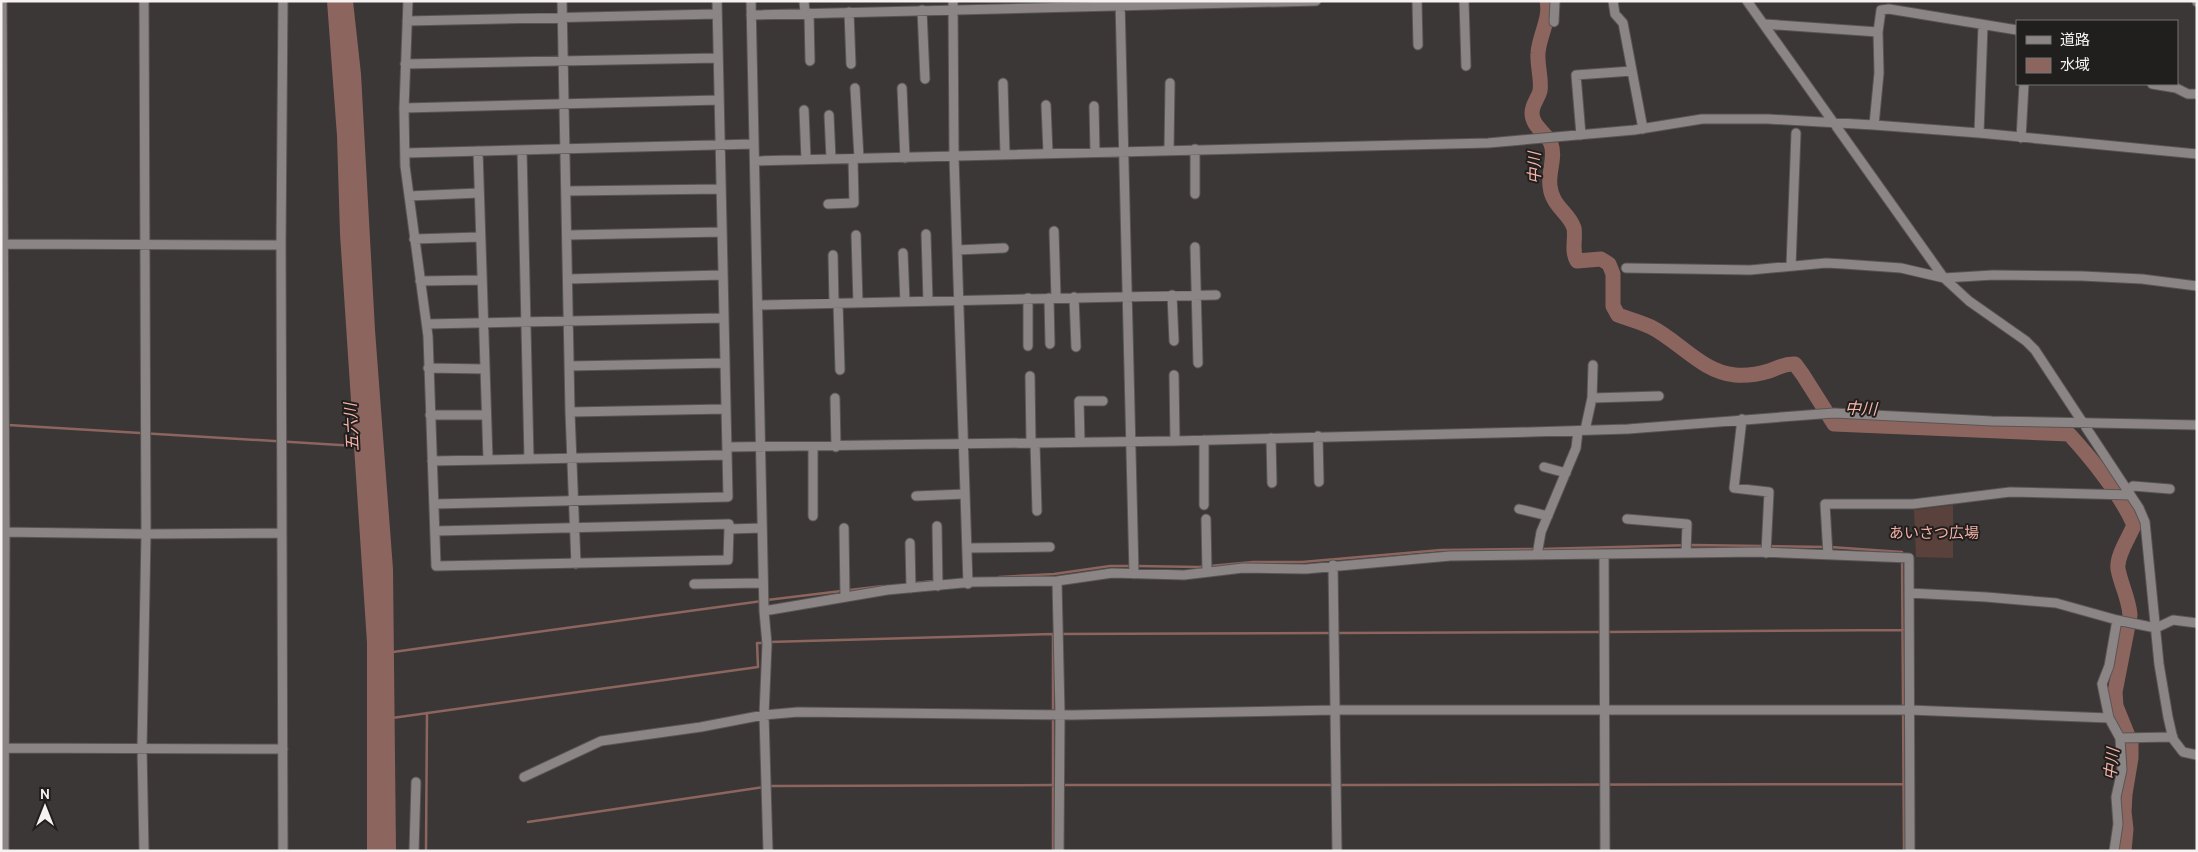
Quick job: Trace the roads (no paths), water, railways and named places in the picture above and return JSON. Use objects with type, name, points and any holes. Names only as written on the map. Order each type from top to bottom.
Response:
[{"type":"street","points":[[2,1],[4,851]]},
{"type":"street","points":[[144,1],[143,245],[146,534],[142,748],[144,851]]},
{"type":"street","points":[[283,1],[281,245],[283,851]]},
{"type":"street","points":[[408,1],[404,108],[405,166],[427,324],[436,566],[728,560],[729,524],[435,531]]},
{"type":"street","points":[[562,1],[570,412],[576,564]]},
{"type":"street","points":[[434,504],[728,497],[717,1]]},
{"type":"street","points":[[751,1],[763,583],[767,644],[764,715],[768,851]]},
{"type":"street","points":[[804,1],[807,13],[810,61]]},
{"type":"street","points":[[751,15],[922,10],[953,5],[1316,1]]},
{"type":"street","points":[[1417,1],[1418,45]]},
{"type":"street","points":[[1464,1],[1466,66]]},
{"type":"street","points":[[1554,22],[1555,1]]},
{"type":"street","points":[[1613,1],[1615,14],[1623,24],[1643,129]]},
{"type":"street","points":[[1747,1],[1944,278],[1969,301],[2026,341],[2048,367],[2083,424],[2139,508],[2145,522],[2160,664],[2173,737],[2183,752],[2197,755]]},
{"type":"street","points":[[1120,3],[1134,574]]},
{"type":"street","points":[[953,5],[954,157],[968,584]]},
{"type":"street","points":[[1874,125],[1879,72],[1878,32],[1881,10],[1889,9],[2016,30]]},
{"type":"street","points":[[922,10],[925,79]]},
{"type":"street","points":[[849,12],[851,64]]},
{"type":"street","points":[[408,20],[717,14]]},
{"type":"street","points":[[1764,24],[1878,32]]},
{"type":"street","points":[[1979,133],[1984,25]]},
{"type":"street","points":[[405,64],[718,58]]},
{"type":"street","points":[[1581,135],[1576,75],[1632,71]]},
{"type":"street","points":[[1169,150],[1170,83]]},
{"type":"street","points":[[1004,84],[1005,155]]},
{"type":"street","points":[[2021,138],[2024,85]]},
{"type":"street","points":[[2158,85],[2176,88],[2188,94],[2197,94]]},
{"type":"street","points":[[828,204],[854,203],[856,158],[855,88]]},
{"type":"street","points":[[902,88],[904,158]]},
{"type":"street","points":[[404,108],[719,100]]},
{"type":"street","points":[[1046,105],[1048,153]]},
{"type":"street","points":[[1094,106],[1095,152]]},
{"type":"street","points":[[804,110],[806,159]]},
{"type":"street","points":[[829,115],[831,159]]},
{"type":"street","points":[[754,160],[954,157],[1195,149],[1488,143],[1643,129],[1702,119],[1768,119],[1832,122],[1979,133],[2197,154]]},
{"type":"street","points":[[1791,266],[1796,133]]},
{"type":"street","points":[[406,152],[754,144]]},
{"type":"street","points":[[1195,149],[1195,194]]},
{"type":"street","points":[[478,150],[488,460]]},
{"type":"street","points":[[522,150],[529,459]]},
{"type":"street","points":[[567,192],[720,189]]},
{"type":"street","points":[[409,196],[479,193]]},
{"type":"street","points":[[1050,344],[1054,231]]},
{"type":"street","points":[[568,235],[722,232]]},
{"type":"street","points":[[926,234],[928,301]]},
{"type":"street","points":[[856,235],[858,303]]},
{"type":"street","points":[[414,239],[480,237]]},
{"type":"street","points":[[2,244],[281,245]]},
{"type":"street","points":[[1195,247],[1198,363]]},
{"type":"street","points":[[957,250],[1004,248]]},
{"type":"street","points":[[903,253],[905,302]]},
{"type":"street","points":[[833,255],[840,370]]},
{"type":"street","points":[[1626,268],[1750,270],[1826,263],[1878,265],[1901,268],[1944,278],[1993,275],[2082,276],[2142,279],[2197,286]]},
{"type":"street","points":[[568,278],[722,275]]},
{"type":"street","points":[[420,281],[482,280]]},
{"type":"street","points":[[1172,295],[1174,342]]},
{"type":"street","points":[[758,305],[1216,295]]},
{"type":"street","points":[[1074,297],[1076,346]]},
{"type":"street","points":[[1028,298],[1028,346]]},
{"type":"street","points":[[427,324],[723,318]]},
{"type":"street","points":[[569,366],[724,363]]},
{"type":"street","points":[[1537,551],[1541,532],[1576,448],[1592,398],[1593,365]]},
{"type":"street","points":[[428,368],[485,370]]},
{"type":"street","points":[[1174,375],[1175,441]]},
{"type":"street","points":[[1030,376],[1037,511]]},
{"type":"street","points":[[1592,398],[1659,396]]},
{"type":"street","points":[[835,398],[836,447]]},
{"type":"street","points":[[1080,442],[1079,401],[1103,401]]},
{"type":"street","points":[[570,412],[725,409]]},
{"type":"street","points":[[432,461],[572,458],[761,448],[1131,442],[1628,429],[1834,413],[1989,421],[2197,425]]},
{"type":"street","points":[[430,415],[486,415]]},
{"type":"street","points":[[1742,419],[1734,488],[1769,492],[1766,552]]},
{"type":"street","points":[[1318,436],[1319,482]]},
{"type":"street","points":[[1271,438],[1272,483]]},
{"type":"street","points":[[1204,440],[1204,505]]},
{"type":"street","points":[[813,447],[813,516]]},
{"type":"street","points":[[1544,467],[1566,473]]},
{"type":"street","points":[[2128,493],[2133,486],[2170,489]]},
{"type":"street","points":[[1828,555],[1825,504],[1913,504],[2010,492],[2128,493]]},
{"type":"street","points":[[916,496],[965,494]]},
{"type":"street","points":[[1519,509],[1548,516]]},
{"type":"street","points":[[1206,519],[1207,572]]},
{"type":"street","points":[[1627,519],[1687,524],[1686,553]]},
{"type":"street","points":[[937,526],[938,586]]},
{"type":"street","points":[[729,530],[762,528]]},
{"type":"street","points":[[844,528],[845,597]]},
{"type":"street","points":[[3,532],[281,533]]},
{"type":"street","points":[[910,543],[911,588]]},
{"type":"street","points":[[967,548],[1050,547]]},
{"type":"street","points":[[764,611],[911,588],[1056,581],[1112,573],[1184,575],[1243,568],[1306,569],[1334,565],[1537,551],[1604,555],[1766,552],[1909,558],[1910,851]]},
{"type":"street","points":[[1604,555],[1606,851]]},
{"type":"street","points":[[1334,565],[1337,851]]},
{"type":"street","points":[[1056,581],[1060,714],[1059,851]]},
{"type":"street","points":[[694,584],[763,583]]},
{"type":"street","points":[[1909,594],[1986,596],[2056,603],[2116,620],[2156,628],[2173,620],[2197,623]]},
{"type":"street","points":[[2116,620],[2109,666],[2102,684],[2109,718],[2126,737],[2173,737]]},
{"type":"street","points":[[524,777],[601,741],[701,727],[764,715],[798,712],[1060,714],[1335,710],[1910,710],[2109,718]]},
{"type":"street","points":[[2114,851],[2118,824],[2116,797],[2126,737]]},
{"type":"street","points":[[3,748],[283,749]]},
{"type":"street","points":[[414,851],[416,782]]},
{"type":"water","points":[[327,1],[353,1],[361,74],[375,330],[393,569],[396,851],[367,851],[367,643],[340,234],[337,136]]},
{"type":"waterway","name":"中川","points":[[1547,1],[1546,20],[1538,53],[1540,91],[1533,107],[1533,118],[1551,144],[1553,154],[1550,181],[1551,193],[1557,204],[1572,222],[1575,257],[1577,261],[1601,259],[1609,264],[1613,274],[1613,306],[1618,315],[1651,327],[1701,362],[1723,373],[1735,375],[1752,374],[1795,364],[1834,424],[2069,434],[2114,489],[2134,525],[2118,564],[2119,575],[2130,615],[2115,692],[2116,706],[2131,743],[2131,758],[2125,794],[2124,812],[2126,829],[2124,851]]},
{"type":"waterway","name":"五六川","points":[[8,425],[356,446]]},
{"type":"waterway","points":[[1540,549],[1693,545],[1825,547]]},
{"type":"waterway","points":[[1830,547],[1902,552],[1904,851]]},
{"type":"waterway","points":[[1136,566],[1199,567],[1253,562],[1302,562],[1441,550],[1535,549]]},
{"type":"waterway","points":[[999,577],[1054,574],[1110,566],[1130,566]]},
{"type":"waterway","points":[[914,583],[933,581]]},
{"type":"waterway","points":[[767,600],[883,586]]},
{"type":"waterway","points":[[393,652],[762,601]]},
{"type":"waterway","points":[[1607,632],[1903,630]]},
{"type":"waterway","points":[[1337,633],[1601,632]]},
{"type":"waterway","points":[[769,642],[1053,634],[1331,633]]},
{"type":"waterway","points":[[1053,634],[1053,712]]},
{"type":"waterway","points":[[392,718],[758,667],[757,643],[764,643]]},
{"type":"waterway","points":[[426,851],[427,713]]},
{"type":"waterway","points":[[1053,717],[1053,851]]},
{"type":"waterway","points":[[1339,785],[1904,784]]},
{"type":"waterway","points":[[769,786],[1056,785]]},
{"type":"waterway","points":[[1062,785],[1334,785]]},
{"type":"waterway","points":[[528,822],[764,787]]},
{"type":"park label","name":"あいさつ広場","points":[[1934,533]]}]
